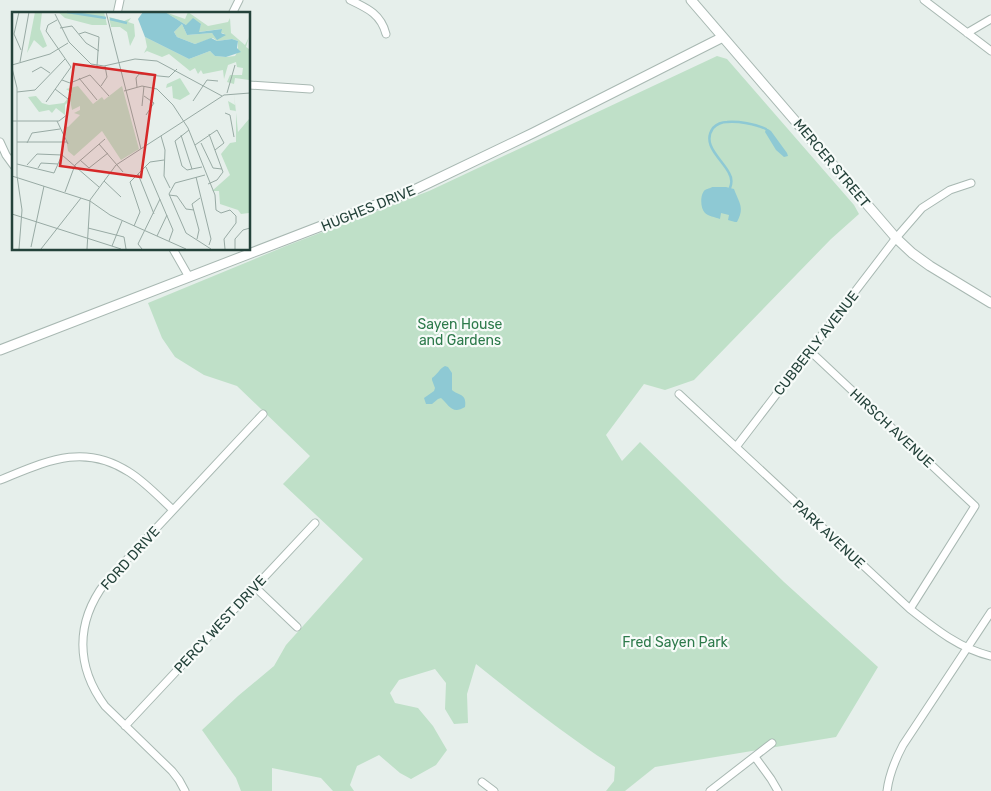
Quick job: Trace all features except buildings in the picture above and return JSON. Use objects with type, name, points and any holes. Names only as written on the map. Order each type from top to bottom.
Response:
[{"type":"street","points":[[233,12],[239,0]]},
{"type":"street","points":[[350,0],[370,9],[376,14],[382,22],[386,34]]},
{"type":"street","name":"MERCER STREET","points":[[692,0],[896,238],[930,266],[991,303]]},
{"type":"street","points":[[924,0],[991,51]]},
{"type":"street","points":[[967,33],[991,19]]},
{"type":"street","name":"HUGHES DRIVE","points":[[0,350],[412,191],[533,133],[723,37]]},
{"type":"street","points":[[250,85],[310,89]]},
{"type":"street","points":[[0,142],[12,163]]},
{"type":"street","name":"CUBBERLY AVENUE","points":[[736,447],[896,238],[922,208],[950,190],[971,183]]},
{"type":"street","points":[[174,250],[189,278]]},
{"type":"street","name":"HIRSCH AVENUE","points":[[810,351],[975,506],[910,609]]},
{"type":"street","name":"PARK AVENUE","points":[[679,394],[910,609],[933,627],[967,648],[991,656]]},
{"type":"street","name":"FORD DRIVE","points":[[185,791],[172,771],[105,706],[91,684],[83,657],[82,642],[84,629],[92,604],[105,583],[263,414]]},
{"type":"street","points":[[0,480],[56,459],[81,456],[94,458],[113,463],[131,473],[173,510]]},
{"type":"street","name":"PERCY WEST DRIVE","points":[[125,726],[315,523]]},
{"type":"street","points":[[255,587],[297,627]]},
{"type":"street","points":[[895,791],[887,790],[890,773],[896,758],[991,612]]},
{"type":"street","points":[[710,791],[772,743]]},
{"type":"street","points":[[755,757],[778,791]]},
{"type":"street","points":[[482,782],[494,791]]},
{"type":"green space","points":[[717,56],[727,59],[854,205],[859,214],[831,239],[694,380],[665,390],[644,384],[606,435],[622,461],[640,442],[784,582],[878,667],[836,737],[655,767],[625,791],[606,791],[614,781],[615,767],[579,743],[476,664],[467,694],[468,723],[454,724],[445,709],[446,683],[435,669],[399,680],[390,693],[395,703],[418,708],[433,726],[447,750],[436,765],[411,779],[400,773],[379,755],[357,766],[350,785],[354,791],[333,791],[321,778],[272,768],[272,791],[241,791],[236,778],[202,730],[274,666],[286,645],[363,559],[283,484],[310,456],[237,386],[204,375],[175,357],[162,338],[148,303],[286,246],[429,191]]},
{"type":"water","points":[[766,129],[771,131],[788,156],[784,157],[776,150],[765,132]]},
{"type":"water","points":[[712,187],[734,189],[741,209],[737,222],[728,220],[729,215],[721,213],[720,219],[703,211],[701,198],[703,192]]},
{"type":"water","points":[[445,366],[452,373],[452,390],[465,399],[465,407],[461,409],[454,410],[441,398],[432,404],[426,404],[424,398],[434,391],[435,388],[432,378]]},
{"type":"waterway","points":[[730,188],[730,175],[714,152],[709,140],[713,128],[721,123],[742,122],[766,129]]},
{"type":"park label","name":"Sayen House and Gardens","points":[[460,332]]},
{"type":"park label","name":"Fred Sayen Park","points":[[675,642]]}]
